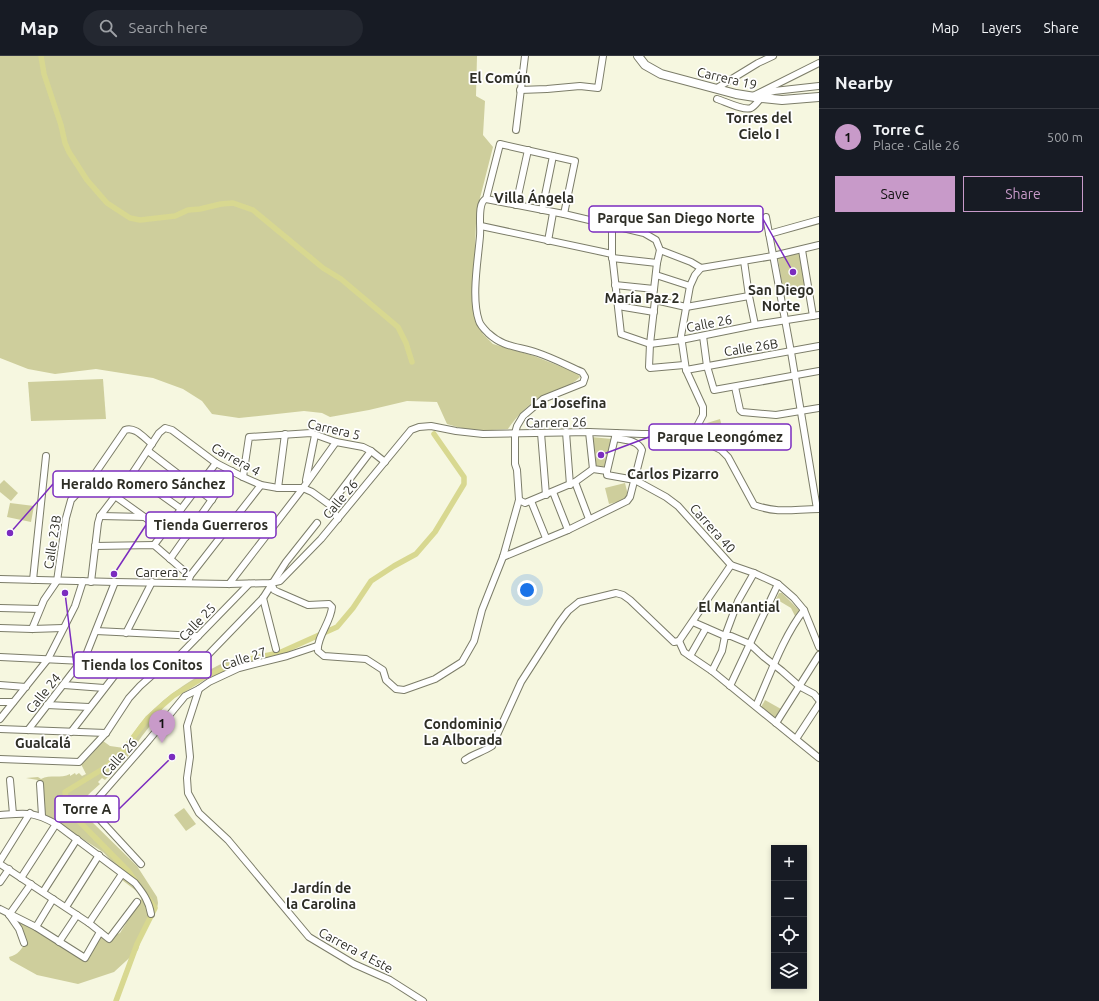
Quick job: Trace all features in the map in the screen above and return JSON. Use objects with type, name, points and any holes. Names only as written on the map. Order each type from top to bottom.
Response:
[{"type":"street","points":[[516,130],[524,56]]},
{"type":"street","points":[[520,90],[547,90],[580,86],[598,88],[603,56]]},
{"type":"street","name":"Carrera 19","points":[[638,56],[645,65],[661,74],[736,94],[782,100],[819,97]]},
{"type":"street","points":[[756,56],[758,63]]},
{"type":"street","points":[[717,88],[772,56]]},
{"type":"street","points":[[717,99],[744,108],[752,107],[757,97],[819,63]]},
{"type":"street","points":[[757,97],[774,91],[819,86]]},
{"type":"street","points":[[274,582],[274,590],[308,606],[329,604],[332,607],[332,612],[318,644],[318,651],[324,656],[366,659],[383,670],[386,680],[396,689],[404,690],[435,679],[462,662],[474,641],[482,610],[503,557],[519,500],[517,470],[515,464],[515,433],[517,426],[523,416],[543,399],[583,383],[585,377],[582,372],[538,353],[510,346],[496,340],[479,323],[476,313],[475,292],[481,226],[480,204],[486,199],[500,144],[574,162],[564,214]]},
{"type":"street","points":[[516,205],[528,150]]},
{"type":"street","points":[[542,210],[553,156]]},
{"type":"street","points":[[486,199],[612,225],[644,233],[656,240],[660,250],[653,298],[655,300],[650,344],[621,334],[612,256],[612,225]]},
{"type":"street","points":[[548,240],[553,213]]},
{"type":"street","points":[[766,217],[773,256],[791,352],[795,375],[809,466],[818,509],[790,511],[768,510],[754,505],[728,457],[721,450],[694,432],[703,415],[703,407],[685,368],[681,340],[690,286],[695,275],[701,268],[773,256],[819,245]]},
{"type":"street","points":[[769,234],[819,220]]},
{"type":"street","points":[[481,226],[548,240],[612,256],[657,263]]},
{"type":"street","points":[[660,250],[691,262],[701,268]]},
{"type":"street","points":[[802,250],[816,315]]},
{"type":"street","points":[[744,261],[755,325]]},
{"type":"street","points":[[656,276],[690,286]]},
{"type":"street","points":[[616,285],[654,289]]},
{"type":"street","points":[[655,300],[686,307],[749,296]]},
{"type":"street","points":[[618,306],[654,312]]},
{"type":"street","name":"Calle 26","points":[[650,344],[681,340],[755,325],[816,315]]},
{"type":"street","points":[[703,336],[707,366],[714,390],[819,371]]},
{"type":"street","name":"Calle 26B","points":[[650,344],[650,368],[685,368],[707,366],[819,346]]},
{"type":"street","points":[[735,387],[740,410],[742,412],[776,415],[819,408]]},
{"type":"street","name":"Carrera 26","points":[[419,427],[431,426],[483,434],[589,432],[616,436],[642,434],[687,434],[694,432]]},
{"type":"street","name":"Calle 26","points":[[274,582],[286,576],[338,519],[411,430],[419,427]]},
{"type":"street","name":"Calle 23B","points":[[32,629],[39,609],[57,581],[66,518],[71,500],[92,478],[125,430],[130,428],[135,430],[152,444]]},
{"type":"street","name":"Carrera 4","points":[[152,444],[159,433],[165,428],[172,430],[216,463],[261,485],[278,488],[304,486],[330,505],[338,519]]},
{"type":"street","name":"Carrera 5","points":[[243,477],[249,437],[304,432],[311,433],[336,442],[363,447],[371,451],[385,462]]},
{"type":"street","points":[[566,432],[572,484],[589,519]]},
{"type":"street","points":[[519,500],[525,503],[546,495],[572,484],[593,469],[589,432]]},
{"type":"street","points":[[541,433],[546,495]]},
{"type":"street","points":[[278,488],[285,434]]},
{"type":"street","points":[[304,486],[315,435]]},
{"type":"street","points":[[503,557],[568,530],[627,501],[630,497],[635,480],[642,450],[640,446],[637,443],[616,436],[607,473]]},
{"type":"street","points":[[229,584],[336,442]]},
{"type":"street","points":[[91,582],[100,516],[132,474],[152,444]]},
{"type":"street","points":[[148,451],[212,500]]},
{"type":"street","points":[[330,505],[371,451]]},
{"type":"street","points":[[33,580],[46,456]]},
{"type":"street","points":[[154,545],[216,463]]},
{"type":"street","name":"Carrera 40","points":[[593,469],[635,480],[666,497],[678,506],[731,565],[754,573],[778,584],[794,598],[804,610],[819,647]]},
{"type":"street","points":[[170,559],[232,471]]},
{"type":"street","points":[[132,474],[181,509]]},
{"type":"street","points":[[95,546],[154,545],[189,579],[261,485]]},
{"type":"street","points":[[553,492],[568,530]]},
{"type":"street","points":[[115,496],[147,517],[164,531]]},
{"type":"street","points":[[531,500],[546,538]]},
{"type":"street","points":[[100,516],[147,517]]},
{"type":"street","points":[[205,658],[263,598],[286,562],[316,523]]},
{"type":"street","points":[[169,524],[186,537]]},
{"type":"street","points":[[465,760],[472,755],[492,746],[521,682],[559,622],[568,611],[579,602],[616,593],[623,595],[674,642],[679,641],[731,565]]},
{"type":"street","points":[[712,671],[722,651],[725,636],[738,601],[754,573]]},
{"type":"street","name":"Carrera 2","points":[[0,579],[91,582],[152,582],[189,579],[229,584],[274,582]]},
{"type":"street","points":[[0,719],[48,659],[63,628],[76,606],[83,581]]},
{"type":"street","name":"Calle 24","points":[[28,730],[83,661],[116,582]]},
{"type":"street","points":[[126,633],[152,582]]},
{"type":"street","name":"Calle 25","points":[[0,759],[79,762],[106,733],[130,698],[166,664],[174,661],[249,584]]},
{"type":"street","points":[[730,686],[778,584]]},
{"type":"street","points":[[263,598],[276,649]]},
{"type":"street","points":[[0,608],[39,609]]},
{"type":"street","points":[[756,706],[793,623],[804,610]]},
{"type":"street","points":[[693,622],[725,636],[731,636],[750,644],[773,665],[799,686],[814,694],[819,700]]},
{"type":"street","points":[[0,628],[63,628]]},
{"type":"street","points":[[690,656],[706,628]]},
{"type":"street","points":[[96,631],[198,636]]},
{"type":"street","points":[[679,641],[684,652],[712,671],[818,755]]},
{"type":"street","name":"Calle 27","points":[[199,689],[209,682],[239,668],[287,656],[318,644]]},
{"type":"street","points":[[776,723],[819,654]]},
{"type":"street","points":[[0,657],[166,664]]},
{"type":"street","points":[[71,732],[124,662]]},
{"type":"street","points":[[0,685],[26,687]]},
{"type":"street","points":[[64,685],[104,688]]},
{"type":"street","name":"Calle 26","points":[[141,864],[93,812],[93,804],[185,696],[199,689]]},
{"type":"street","name":"Carrera 4 Este","points":[[199,689],[187,726],[190,757],[187,778],[188,793],[199,813],[228,840],[309,937],[354,964],[390,980],[423,1001]]},
{"type":"street","points":[[0,702],[13,702]]},
{"type":"street","points":[[796,739],[819,704]]},
{"type":"street","points":[[47,705],[90,707]]},
{"type":"street","points":[[0,729],[106,733]]},
{"type":"street","points":[[10,780],[13,814]]},
{"type":"street","points":[[40,784],[42,816]]},
{"type":"street","points":[[0,861],[30,813]]},
{"type":"street","points":[[0,815],[30,813],[42,816],[56,824],[99,855],[122,874],[135,882],[145,895],[151,914]]},
{"type":"street","points":[[21,878],[56,824]]},
{"type":"street","points":[[43,892],[77,839]]},
{"type":"street","points":[[66,907],[99,855]]},
{"type":"street","points":[[0,864],[66,907],[109,939],[137,902]]},
{"type":"street","points":[[0,882],[8,869]]},
{"type":"street","points":[[89,923],[122,874]]},
{"type":"street","points":[[9,915],[31,884]]},
{"type":"street","points":[[36,927],[53,899]]},
{"type":"street","points":[[0,909],[9,915],[36,927],[85,958],[100,932]]},
{"type":"street","points":[[9,915],[20,930],[24,943]]},
{"type":"street","points":[[59,942],[76,915]]},
{"type":"green space","points":[[0,56],[477,56],[476,96],[485,101],[483,135],[493,147],[478,206],[476,223],[473,302],[477,322],[483,334],[493,344],[534,356],[577,373],[580,377],[565,387],[544,395],[535,401],[518,416],[508,429],[484,430],[463,428],[447,424],[437,402],[407,401],[330,417],[322,413],[304,411],[239,418],[212,414],[202,401],[183,389],[153,378],[96,369],[55,374],[28,369],[0,358]]},
{"type":"green space","points":[[801,251],[807,286],[783,291],[778,258]]},
{"type":"green space","points":[[103,379],[106,419],[31,421],[28,382]]},
{"type":"green space","points":[[720,419],[726,441],[712,445],[707,423]]},
{"type":"green space","points":[[591,437],[612,439],[607,464],[603,467],[593,467]]},
{"type":"green space","points":[[4,480],[18,493],[11,501],[0,492],[0,484]]},
{"type":"green space","points":[[625,483],[629,499],[609,504],[605,488]]},
{"type":"green space","points":[[10,503],[34,506],[31,522],[7,517]]},
{"type":"green space","points":[[779,593],[782,593],[799,610],[795,616],[791,608],[776,599]]},
{"type":"green space","points":[[229,660],[235,664],[185,689],[165,705],[129,755],[105,780],[102,778],[98,782],[100,784],[85,799],[85,813],[89,819],[137,866],[157,897],[157,909],[146,923],[138,950],[114,972],[78,984],[37,975],[10,960],[9,957],[15,955],[23,947],[26,941],[10,911],[84,955],[100,929],[114,935],[120,933],[143,896],[122,880],[124,874],[103,852],[39,811],[38,780],[26,778],[38,777],[41,779],[70,774],[70,776],[75,773],[76,775],[79,773],[82,776],[86,774],[81,764],[103,741],[110,746],[124,748],[142,721],[164,700],[195,678]]},
{"type":"green space","points":[[765,700],[781,709],[775,719],[760,709]]},
{"type":"green space","points":[[184,808],[196,824],[186,831],[174,815]]},
{"type":"waterway","points":[[41,56],[44,74],[69,152],[87,180],[107,203],[130,218],[140,220],[175,216],[188,210],[221,204],[233,203],[253,210],[323,268],[341,279],[398,327],[406,343],[412,362]]},
{"type":"waterway","points":[[137,883],[129,872],[72,814],[67,804],[65,792],[106,767],[119,756],[148,718],[173,696],[206,676],[245,660],[279,653],[337,627],[353,608],[371,581],[416,554],[435,532],[464,484],[464,477],[434,434]]},
{"type":"waterway","points":[[116,1001],[137,944],[155,908],[148,898]]},
{"type":"place","name":"Parque San Diego Norte","points":[[793,272]]},
{"type":"place","name":"Parque Leongómez","points":[[601,455]]},
{"type":"place","name":"Heraldo Romero Sánchez","points":[[10,533]]},
{"type":"place","name":"Tienda Guerreros","points":[[114,574]]},
{"type":"place","name":"Tienda los Conitos","points":[[65,593]]},
{"type":"place","name":"Torre C","points":[[162,743]]},
{"type":"place","name":"Torre A","points":[[172,757]]},
{"type":"district","name":"El Común","points":[[500,78]]},
{"type":"district","name":"Torres del Cielo I","points":[[759,126]]},
{"type":"district","name":"Villa Ángela","points":[[534,198]]},
{"type":"district","name":"María Paz 2","points":[[642,298]]},
{"type":"district","name":"San Diego Norte","points":[[781,298]]},
{"type":"district","name":"La Josefina","points":[[569,403]]},
{"type":"district","name":"Carlos Pizarro","points":[[673,474]]},
{"type":"district","name":"El Manantial","points":[[739,607]]},
{"type":"district","name":"Condominio La Alborada","points":[[463,732]]},
{"type":"district","name":"Gualcalá","points":[[43,743]]},
{"type":"district","name":"Jardín de la Carolina","points":[[321,896]]}]
